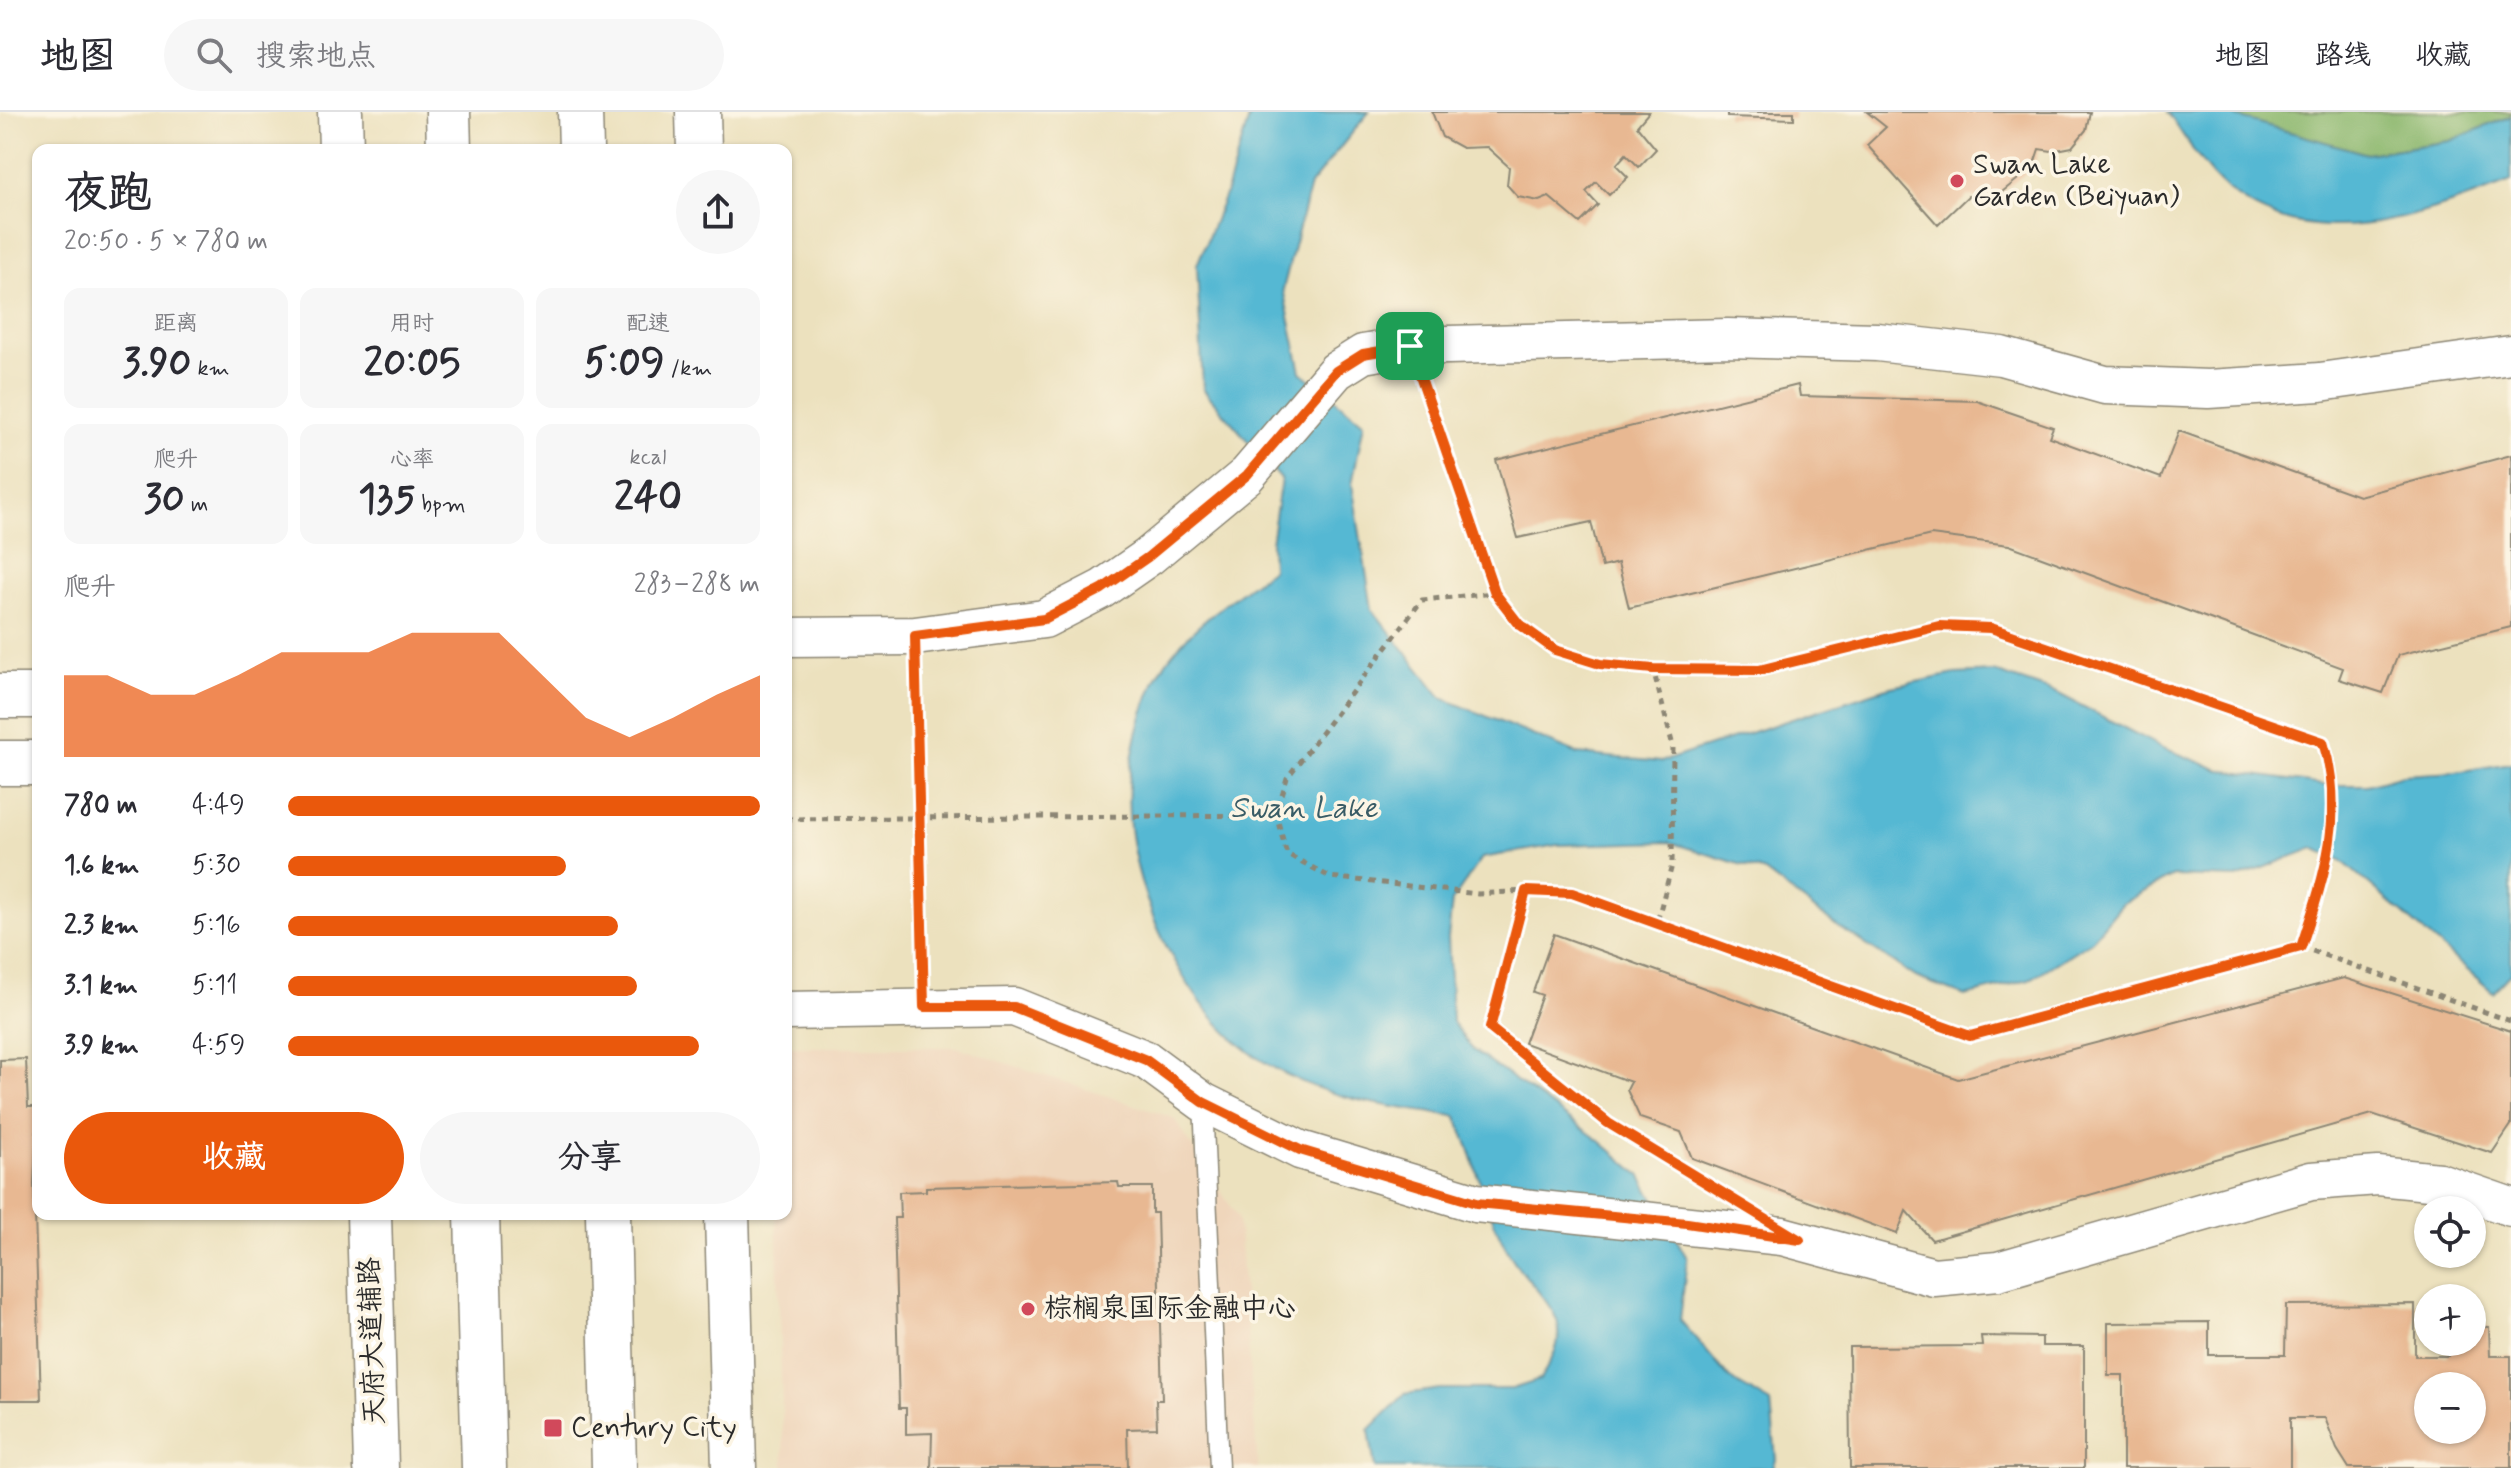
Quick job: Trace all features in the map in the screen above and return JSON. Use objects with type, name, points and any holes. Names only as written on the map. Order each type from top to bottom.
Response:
[{"type":"street","points":[[340,112],[341,144]]},
{"type":"street","points":[[448,112],[449,144]]},
{"type":"street","points":[[580,112],[581,144]]},
{"type":"street","points":[[698,112],[699,144]]},
{"type":"street","points":[[792,637],[915,636],[1044,619],[1102,589],[1148,557],[1247,475],[1336,371],[1363,354],[1410,346],[1728,338],[1877,342],[2001,356],[2105,385],[2208,389],[2320,382],[2511,355]]},
{"type":"street","points":[[0,696],[32,696]]},
{"type":"street","points":[[0,763],[32,763]]},
{"type":"street","points":[[792,1011],[1014,1007],[1146,1060],[1203,1102],[1300,1150],[1476,1203],[1687,1223],[1791,1238],[1934,1277],[1998,1271],[2311,1181],[2378,1176],[2439,1182],[2511,1207]]},
{"type":"street","name":"天府大道辅路","points":[[369,1220],[376,1468]]},
{"type":"street","points":[[477,1220],[484,1468]]},
{"type":"street","points":[[608,1220],[614,1468]]},
{"type":"street","points":[[727,1220],[734,1468]]},
{"type":"lane","points":[[1203,1102],[1219,1468]]},
{"type":"path","points":[[1410,346],[1495,593],[1519,624],[1555,650],[1600,664],[1653,669],[1759,670],[1939,626],[1991,628],[2323,742],[2333,775],[2328,864],[2301,947]]},
{"type":"path","points":[[1495,593],[1422,600],[1287,778],[1276,815],[1287,854],[1330,877],[1478,894],[1526,891],[1572,893],[1970,1036],[2301,947],[2511,1021]]},
{"type":"path","points":[[915,636],[924,1007]]},
{"type":"path","points":[[1653,669],[1673,746],[1672,865],[1657,922]]},
{"type":"path","points":[[792,819],[1276,815]]},
{"type":"path","points":[[1526,891],[1490,1028],[1608,1123],[1723,1193]]},
{"type":"shaded area","points":[[792,1047],[957,1047],[1174,1118],[1238,1218],[1258,1468],[784,1468],[776,1220],[792,1220]]},
{"type":"green space","points":[[2230,112],[2511,112],[2511,116],[2450,141],[2367,154],[2233,116]]},
{"type":"water","name":"Swan Lake","points":[[1251,112],[1369,112],[1310,185],[1283,289],[1301,372],[1364,423],[1352,484],[1372,609],[1442,698],[1578,754],[1661,762],[1887,688],[1955,674],[1995,672],[2057,693],[2161,747],[2220,770],[2323,785],[2367,785],[2403,775],[2456,772],[2511,763],[2511,973],[2493,992],[2341,860],[2314,848],[2237,878],[2173,876],[2123,903],[2091,941],[2029,980],[1965,996],[1916,977],[1834,924],[1765,872],[1669,842],[1557,845],[1482,858],[1452,901],[1448,938],[1452,1022],[1473,1050],[1600,1141],[1640,1175],[1687,1258],[1680,1320],[1730,1379],[1771,1403],[1776,1460],[1773,1468],[1375,1468],[1369,1430],[1405,1394],[1440,1389],[1512,1389],[1540,1380],[1554,1353],[1559,1331],[1552,1310],[1516,1264],[1497,1229],[1456,1116],[1355,1099],[1307,1084],[1261,1060],[1213,1017],[1192,990],[1159,930],[1137,866],[1129,816],[1132,756],[1155,681],[1177,648],[1192,633],[1223,605],[1272,569],[1271,543],[1281,479],[1203,389],[1197,265],[1225,195]]},
{"type":"water","points":[[2167,112],[2230,112],[2233,116],[2367,154],[2450,141],[2511,116],[2511,182],[2440,207],[2367,224],[2330,226],[2294,222],[2260,210],[2227,189],[2202,163]]},
{"type":"building","points":[[1432,112],[1649,112],[1637,126],[1656,149],[1639,167],[1626,154],[1616,165],[1628,177],[1609,195],[1596,182],[1586,192],[1598,205],[1580,223],[1549,197],[1539,201],[1518,197],[1507,185],[1509,167],[1487,147],[1462,148],[1442,137]]},
{"type":"building","points":[[1727,112],[1794,112],[1794,119],[1727,117]]},
{"type":"building","name":"Swan Lake Garden (Beiyuan)","points":[[1867,112],[2090,112],[2086,130],[2072,147],[2052,151],[2039,149],[2033,167],[1997,196],[1987,200],[1968,196],[1938,225],[1867,145],[1886,127]]},
{"type":"building","points":[[1798,385],[1800,396],[1977,401],[2053,427],[2049,437],[2161,478],[2179,431],[2359,496],[2511,455],[2511,627],[2398,655],[2383,693],[2339,679],[2343,668],[2009,545],[1931,535],[1629,608],[1618,563],[1602,567],[1591,522],[1518,538],[1496,460]]},
{"type":"building","points":[[1554,934],[1958,1079],[2344,978],[2511,1031],[2511,1125],[2492,1153],[2372,1114],[1932,1240],[1906,1211],[1897,1234],[1692,1158],[1681,1132],[1640,1118],[1627,1090],[1631,1082],[1524,1043],[1542,995],[1533,992]]},
{"type":"building","points":[[26,1059],[28,1107],[32,1107],[32,1220],[35,1220],[41,1400],[0,1400],[0,1060]]},
{"type":"building","name":"棕榈泉国际金融中心","points":[[1118,1182],[1119,1187],[1152,1187],[1152,1213],[1157,1213],[1162,1400],[1156,1400],[1157,1428],[1127,1429],[1128,1468],[931,1468],[932,1433],[906,1434],[906,1408],[899,1408],[894,1218],[900,1218],[899,1192],[926,1191],[926,1187]]},
{"type":"building","points":[[2414,1304],[2414,1356],[2486,1356],[2486,1327],[2489,1327],[2490,1356],[2511,1356],[2511,1468],[2349,1468],[2337,1449],[2325,1418],[2290,1418],[2290,1468],[2123,1468],[2123,1375],[2108,1375],[2108,1323],[2209,1322],[2209,1355],[2285,1355],[2286,1305]]},
{"type":"building","points":[[1981,1336],[2042,1337],[2042,1346],[2084,1346],[2084,1468],[1850,1468],[1849,1347],[1982,1346]]},
{"type":"place","name":"Swan Lake Garden (Beiyuan)","points":[[1957,181]]},
{"type":"place","name":"棕榈泉国际金融中心","points":[[1028,1309]]},
{"type":"place","name":"Century City","points":[[553,1428]]},
{"type":"route","points":[[1410,346],[1495,593],[1519,624],[1555,650],[1600,664],[1653,669],[1759,670],[1939,626],[1991,628],[2037,641],[2323,742],[2333,775],[2328,864],[2301,947],[1970,1036],[1572,893],[1526,891],[1490,1028],[1608,1123],[1800,1240],[1687,1223],[1476,1203],[1300,1150],[1203,1102],[1146,1060],[1014,1007],[924,1007],[915,636],[1044,619],[1102,589],[1148,557],[1247,475],[1336,371],[1363,354],[1410,346]]}]
